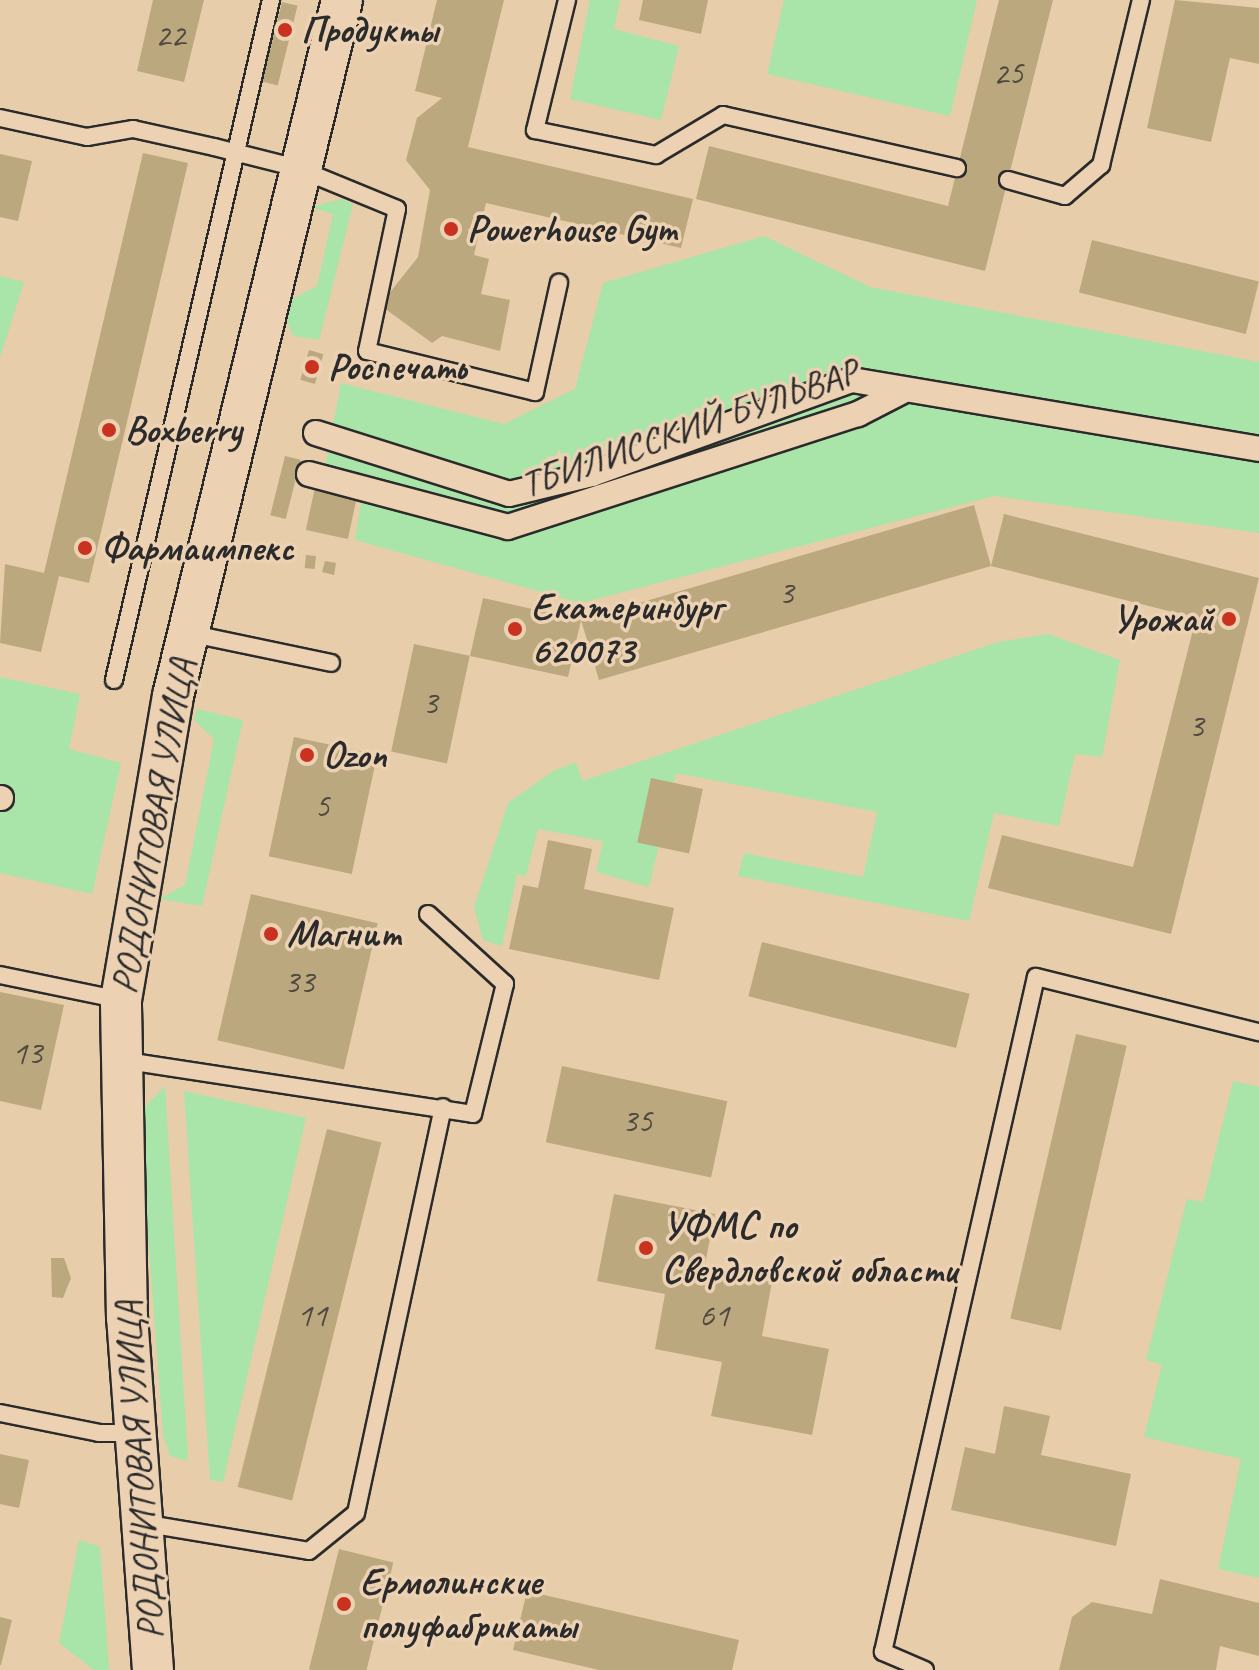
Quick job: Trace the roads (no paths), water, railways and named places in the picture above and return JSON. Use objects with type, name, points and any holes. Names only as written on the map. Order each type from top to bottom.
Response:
[{"type":"street","name":"РОДОНИТОВАЯ УЛИЦА","points":[[153,1670],[136,1433],[120,1060],[121,1000],[146,826],[188,633],[297,168],[342,0]]},
{"type":"street","name":"ТБИЛИССКИЙ БУЛЬВАР","points":[[316,433],[509,494],[592,474],[852,380],[1259,449]]},
{"type":"street","name":"ТБИЛИССКИЙ БУЛЬВАР","points":[[309,474],[508,527],[858,414],[905,390]]},
{"type":"lane","points":[[114,680],[271,0]]},
{"type":"lane","points":[[567,0],[535,130],[656,155],[723,115],[957,168]]},
{"type":"lane","points":[[1008,180],[1065,196],[1101,165],[1141,0]]},
{"type":"lane","points":[[0,118],[87,137],[133,129],[237,152],[297,168],[397,209],[367,351],[535,392],[559,283]]},
{"type":"lane","points":[[188,633],[331,663]]},
{"type":"lane","points":[[120,1060],[473,1114],[505,984],[428,914]]},
{"type":"lane","points":[[0,975],[121,1000]]},
{"type":"lane","points":[[925,1670],[883,1652],[1036,977],[1259,1032]]},
{"type":"lane","points":[[141,1523],[309,1551],[356,1513],[443,1107]]},
{"type":"lane","points":[[0,1413],[99,1433],[136,1433]]},
{"type":"place","name":"Продукты","points":[[285,30]]},
{"type":"place","name":"Powerhouse Gym","points":[[451,229]]},
{"type":"place","name":"Роспечать","points":[[312,367]]},
{"type":"place","name":"Boxberry","points":[[109,430]]},
{"type":"place","name":"Фармаимпекс","points":[[85,548]]},
{"type":"place","name":"Урожай","points":[[1229,619]]},
{"type":"place","name":"Екатеринбург 620073","points":[[515,629]]},
{"type":"place","name":"Ozon","points":[[307,755]]},
{"type":"place","name":"Магнит","points":[[271,934]]},
{"type":"place","name":"УФМС по Свердловской области","points":[[646,1248]]},
{"type":"place","name":"Ермолинские полуфабрикаты","points":[[344,1604]]}]
